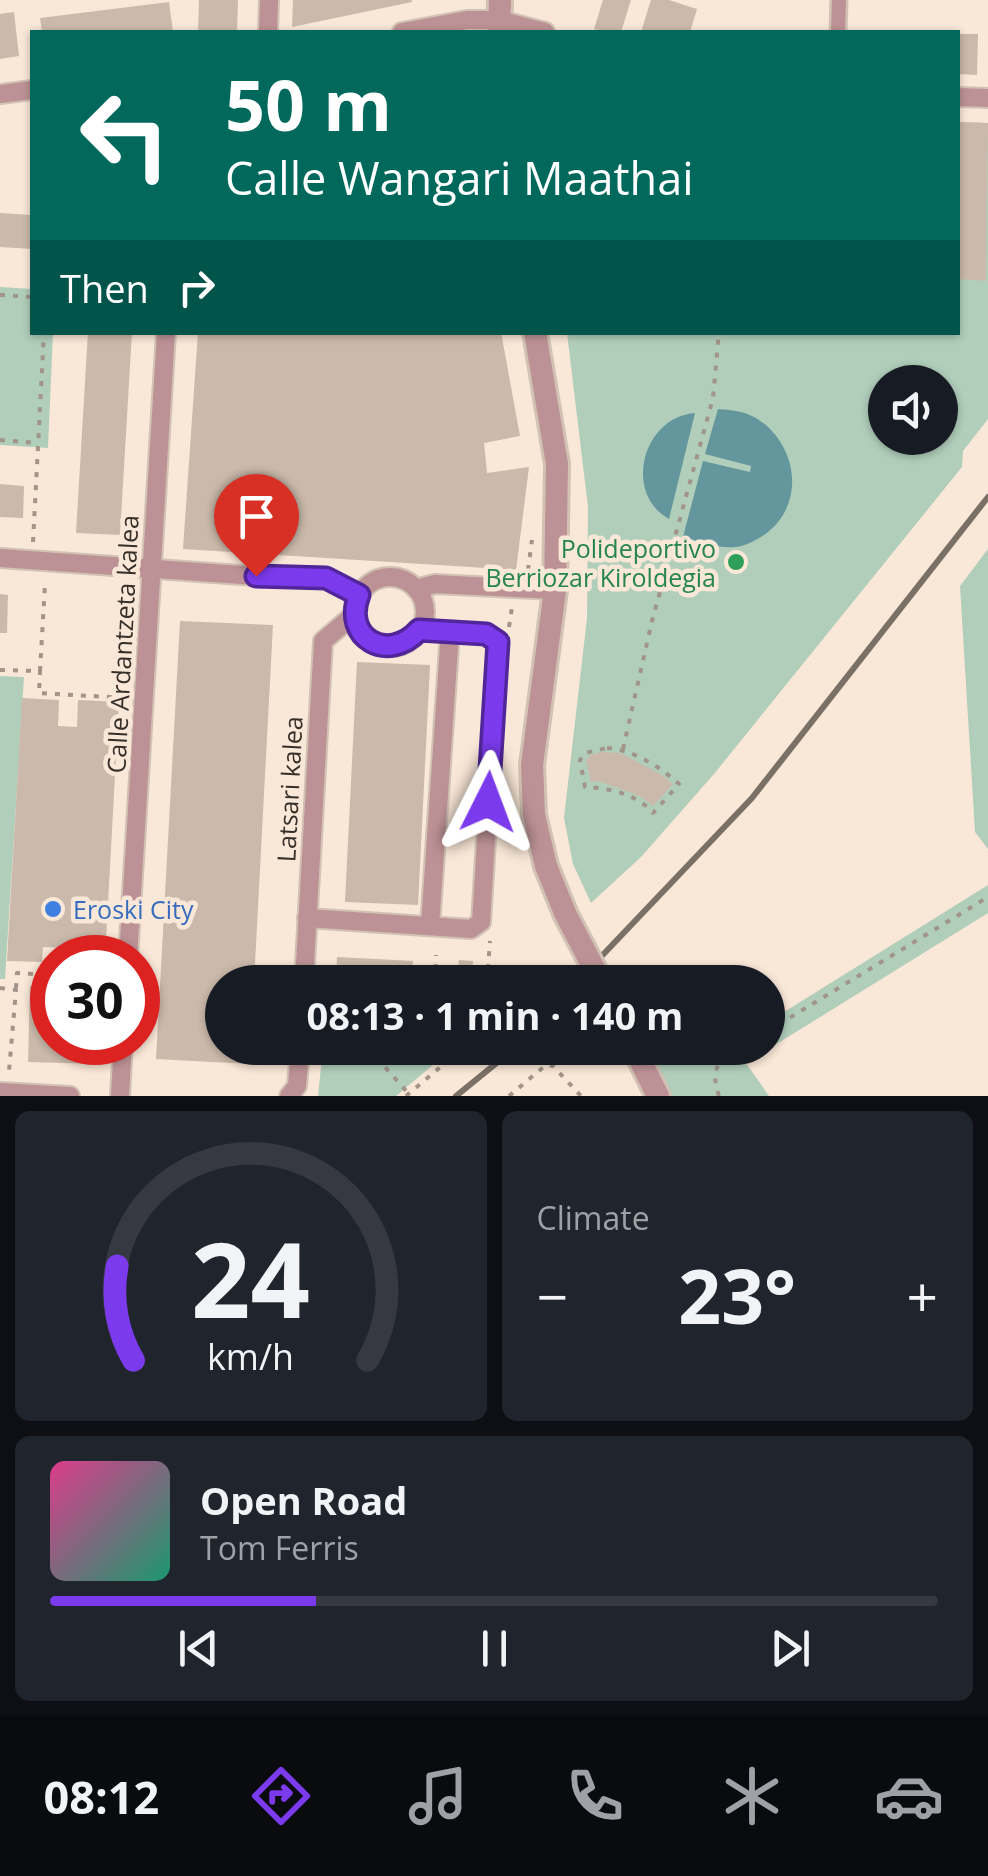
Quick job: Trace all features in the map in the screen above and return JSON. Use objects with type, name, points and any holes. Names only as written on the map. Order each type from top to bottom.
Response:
[{"type":"street","points":[[268,30],[269,0]]},
{"type":"street","points":[[838,30],[840,0]]},
{"type":"street","points":[[413,30],[499,18],[538,30]]},
{"type":"street","points":[[0,94],[30,90]]},
{"type":"street","points":[[960,97],[988,98]]},
{"type":"street","name":"Calle Ardantzeta kalea","points":[[129,935],[166,335]]},
{"type":"street","points":[[536,335],[557,464],[555,590],[532,765],[534,815],[546,866],[592,965]]},
{"type":"street","points":[[0,558],[326,578],[359,595]]},
{"type":"street","points":[[386,577],[407,582],[416,589],[424,620],[403,644],[381,646],[363,634],[355,614],[359,595],[366,586],[386,577]]},
{"type":"street","points":[[416,589],[435,584],[555,590]]},
{"type":"street","name":"Latsari kalea","points":[[305,965],[322,641],[355,614]]},
{"type":"street","points":[[307,918],[471,929],[481,922],[498,642],[486,634],[419,630]]},
{"type":"street","points":[[430,926],[450,632]]},
{"type":"street","points":[[120,1096],[122,1065]]},
{"type":"street","points":[[289,1096],[296,1086],[298,1065]]},
{"type":"street","points":[[642,1065],[658,1096]]},
{"type":"street","points":[[0,1092],[70,1096]]},
{"type":"path","points":[[0,295],[30,297]]},
{"type":"path","points":[[33,542],[44,335]]},
{"type":"path","points":[[622,749],[652,621],[713,398],[719,335]]},
{"type":"path","points":[[0,440],[38,443]]},
{"type":"path","points":[[512,609],[530,567],[533,531]]},
{"type":"path","points":[[45,584],[39,693],[131,698]]},
{"type":"path","points":[[2,671],[40,671]]},
{"type":"path","points":[[622,749],[680,784],[654,813],[634,798],[606,788],[585,787],[580,760],[585,752],[622,749]]},
{"type":"path","points":[[785,1021],[988,897]]},
{"type":"path","points":[[436,955],[436,965]]},
{"type":"path","points":[[489,958],[489,965]]},
{"type":"path","points":[[9,1071],[17,974],[30,974]]},
{"type":"path","points":[[0,988],[16,990]]},
{"type":"path","points":[[382,1065],[407,1095],[443,1065]]},
{"type":"path","points":[[718,1065],[714,1078],[719,1096]]},
{"type":"path","points":[[509,1096],[546,1066],[554,1066],[581,1096]]},
{"type":"green space","name":"Polideportivo Berriozar Kiroldegia","points":[[960,122],[988,123],[988,419],[963,451],[962,467],[714,774],[641,857],[591,903],[573,864],[564,818],[587,618],[588,507],[567,335],[960,335]]},
{"type":"green space","points":[[0,287],[30,289],[30,335],[53,335],[48,448],[0,445]]},
{"type":"green space","points":[[988,549],[988,849],[975,832],[960,586]]},
{"type":"green space","points":[[0,676],[24,677],[5,979],[0,979]]},
{"type":"green space","points":[[988,885],[988,913],[785,1039],[785,1011]]},
{"type":"green space","points":[[321,1065],[433,1065],[396,1096],[318,1096]]},
{"type":"green space","points":[[630,1065],[747,1065],[769,1096],[646,1096]]},
{"type":"water","points":[[718,409],[747,414],[770,429],[781,443],[792,475],[787,508],[778,522],[758,539],[736,547],[683,537],[703,461],[750,472],[751,466],[705,454]]},
{"type":"water","points":[[695,413],[669,519],[646,492],[645,458],[662,428]]},
{"type":"building","points":[[199,0],[238,0],[237,30],[198,30]]},
{"type":"building","points":[[293,0],[412,0],[412,2],[292,27]]},
{"type":"building","points":[[603,0],[631,0],[622,30],[594,29]]},
{"type":"building","points":[[651,0],[669,0],[697,9],[691,30],[642,30]]},
{"type":"building","points":[[169,2],[173,30],[42,30],[40,18]]},
{"type":"building","points":[[14,12],[19,56],[0,59],[0,14]]},
{"type":"building","points":[[960,34],[978,34],[977,75],[960,74]]},
{"type":"building","points":[[960,122],[988,123],[986,281],[960,279]]},
{"type":"building","points":[[0,213],[30,215],[30,249],[0,247]]},
{"type":"building","points":[[88,335],[132,335],[120,535],[76,533]]},
{"type":"building","points":[[198,335],[502,335],[520,436],[484,443],[487,473],[529,467],[516,570],[183,549]]},
{"type":"building","points":[[0,484],[24,486],[23,518],[0,517]]},
{"type":"building","points":[[0,594],[8,595],[7,633],[0,633]]},
{"type":"building","points":[[180,621],[273,625],[255,965],[205,965],[205,1062],[160,1059],[160,986]]},
{"type":"building","points":[[357,662],[430,665],[418,905],[345,902]]},
{"type":"building","points":[[22,698],[59,700],[58,726],[77,727],[78,700],[119,702],[106,935],[30,935],[30,962],[7,961]]},
{"type":"building","points":[[601,752],[620,753],[673,784],[653,806],[640,796],[591,782],[586,760]]},
{"type":"building","points":[[337,957],[413,961],[413,965],[337,965]]},
{"type":"building","points":[[459,960],[473,961],[473,965],[459,965]]},
{"type":"building","points":[[30,986],[30,1062],[28,1062]]},
{"type":"railway","points":[[593,965],[752,798],[988,497]]},
{"type":"railway","points":[[456,1096],[494,1065]]},
{"type":"place","name":"Polideportivo Berriozar Kiroldegia","points":[[736,562]]},
{"type":"place","name":"Eroski City","points":[[53,909]]},
{"type":"route","points":[[256,576],[326,578],[359,595],[355,605],[357,625],[371,642],[381,646],[403,644],[419,630],[486,634],[494,638],[498,642],[488,802]]}]
